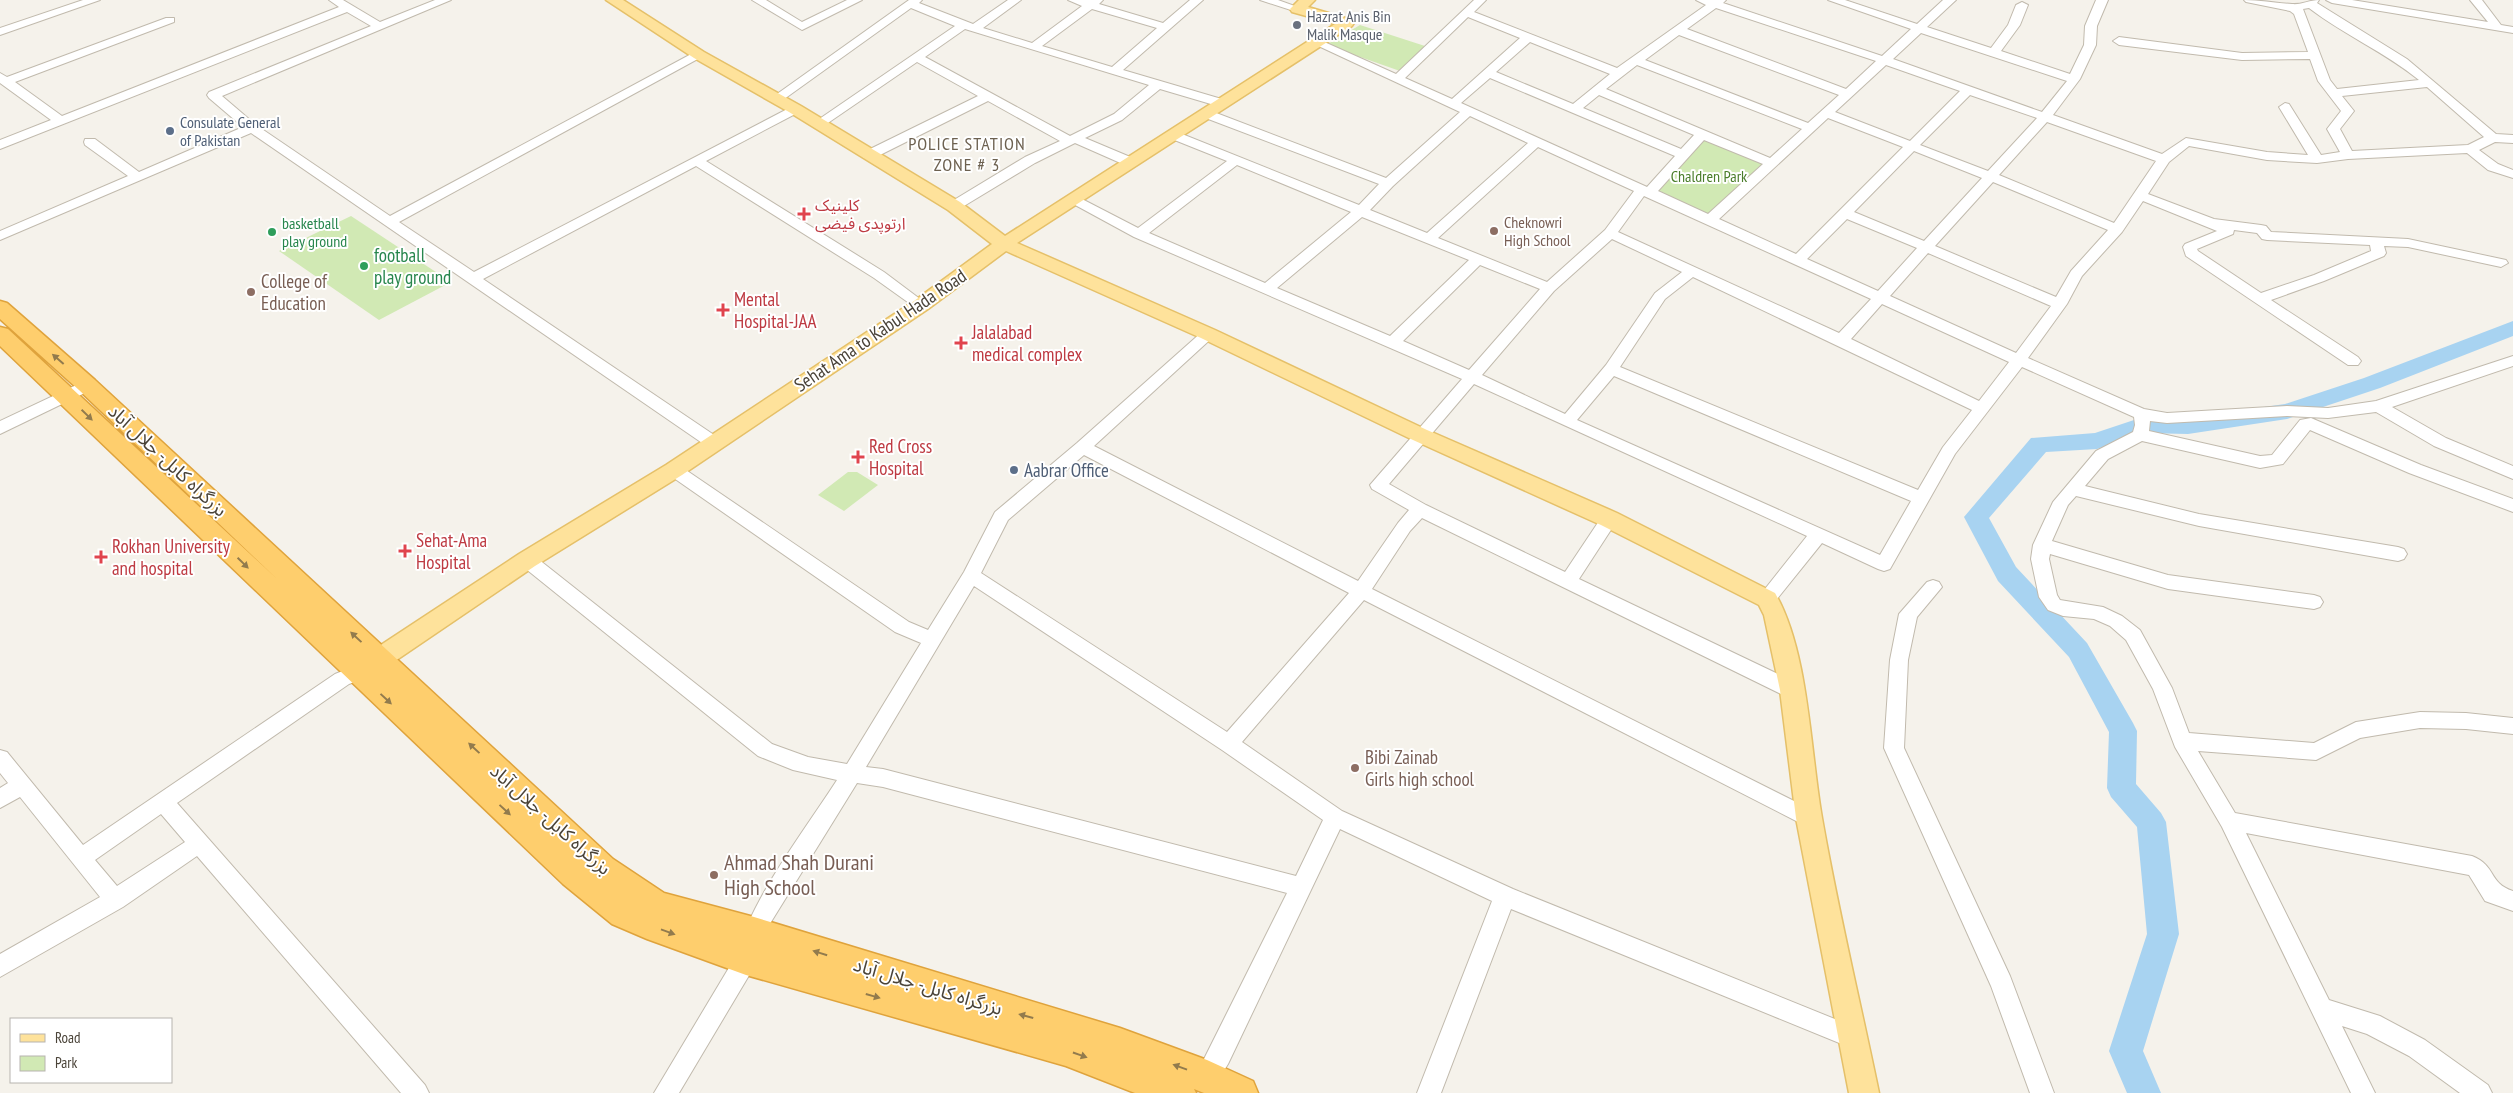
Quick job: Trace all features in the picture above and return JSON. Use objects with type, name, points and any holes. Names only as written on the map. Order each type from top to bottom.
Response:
[{"type":"highway","name":"بزرگراه کابل- جلال آباد","points":[[0,308],[76,390],[369,666],[602,869],[656,905],[750,946],[1066,1050],[1162,1090]]},
{"type":"highway","name":"بزرگراه کابل- جلال آباد","points":[[0,334],[76,390]]},
{"type":"highway","name":"بزرگراه کابل- جلال آباد","points":[[750,946],[1112,1041],[1207,1077],[1241,1093]]},
{"type":"main road","points":[[613,0],[699,55],[795,110],[954,206],[1004,244],[1208,334],[1420,435],[1609,519],[1767,599],[1776,615],[1792,690],[1809,818],[1864,1093]]},
{"type":"main road","name":"Sehat Ama to Kabul Hada Road","points":[[369,666],[527,560],[674,470],[921,305],[1004,244],[1347,23],[1303,5]]},
{"type":"street","points":[[0,32],[94,0]]},
{"type":"street","points":[[336,0],[378,26]]},
{"type":"street","points":[[445,0],[213,94],[252,128],[714,442]]},
{"type":"street","points":[[758,0],[802,27],[856,0]]},
{"type":"street","points":[[818,124],[918,58],[1015,0]]},
{"type":"street","points":[[1074,0],[1093,2],[1165,27]]},
{"type":"street","points":[[1114,71],[1197,0]]},
{"type":"street","points":[[1266,0],[1303,5]]},
{"type":"street","points":[[1397,79],[1480,0]]},
{"type":"street","points":[[1702,0],[1718,2],[2164,159]]},
{"type":"street","points":[[1834,0],[2074,79]]},
{"type":"street","points":[[1709,221],[1950,0]]},
{"type":"street","points":[[1841,340],[2045,117],[2074,79],[2090,45],[2091,26],[2102,0]]},
{"type":"street","points":[[2250,0],[2294,8],[2299,12],[2324,81],[2348,111],[2333,129],[2348,155]]},
{"type":"street","points":[[2332,0],[2513,30]]},
{"type":"street","points":[[2476,0],[2498,28]]},
{"type":"street","points":[[776,99],[913,2],[968,28],[1160,83],[1388,183]]},
{"type":"street","points":[[1033,47],[1093,2]]},
{"type":"street","points":[[1576,108],[1618,72],[1718,2]]},
{"type":"street","points":[[2294,8],[2312,2],[2330,20],[2390,52],[2493,138]]},
{"type":"street","points":[[1993,53],[2014,25],[2022,5]]},
{"type":"street","points":[[0,145],[348,8]]},
{"type":"street","points":[[1468,13],[1618,72]]},
{"type":"street","points":[[4,79],[170,20]]},
{"type":"street","points":[[1678,30],[1848,94]]},
{"type":"street","points":[[1453,104],[1528,37]]},
{"type":"street","points":[[2119,41],[2239,57],[2288,59],[2315,54]]},
{"type":"street","points":[[1318,43],[1535,143],[2141,414],[2167,418],[2287,410],[2328,413],[2378,406],[2513,360]]},
{"type":"street","points":[[391,221],[699,55]]},
{"type":"street","points":[[918,58],[1068,140],[1076,139],[1130,162]]},
{"type":"street","points":[[1635,60],[1810,128]]},
{"type":"street","points":[[1488,72],[1684,155]]},
{"type":"street","points":[[4,79],[60,121]]},
{"type":"street","points":[[954,206],[1068,140],[1118,117],[1160,83]]},
{"type":"street","points":[[2335,93],[2429,83]]},
{"type":"street","points":[[1597,90],[1772,163]]},
{"type":"street","points":[[1797,261],[1968,90]]},
{"type":"street","points":[[868,154],[988,96]]},
{"type":"street","points":[[2285,107],[2317,159]]},
{"type":"street","points":[[474,278],[795,110]]},
{"type":"street","points":[[1267,289],[1361,211],[1388,183],[1468,111]]},
{"type":"street","points":[[1826,114],[1990,176],[2117,229]]},
{"type":"street","points":[[0,236],[252,128]]},
{"type":"street","points":[[1703,133],[1684,155],[1645,192],[1610,233],[1549,288],[1378,484],[1420,509],[1792,690]]},
{"type":"street","points":[[1172,134],[1549,288]]},
{"type":"street","points":[[1073,200],[1139,234],[1391,344],[1472,377],[1567,422],[1884,564],[1950,451],[1980,408],[2019,360],[2060,304],[2076,274],[2117,229],[2164,159],[2186,142],[2267,156],[2317,159],[2348,155],[2470,149],[2493,138],[2513,139]]},
{"type":"street","points":[[90,142],[137,177]]},
{"type":"street","points":[[1429,238],[1535,143]]},
{"type":"street","points":[[2470,149],[2493,167],[2513,174]]},
{"type":"street","points":[[697,160],[880,275],[921,305]]},
{"type":"street","points":[[1139,234],[1236,160]]},
{"type":"street","points":[[2139,195],[2228,231],[2190,247],[2191,252],[2258,299],[2353,361]]},
{"type":"street","points":[[1846,213],[2060,304]]},
{"type":"street","points":[[2209,222],[2262,229],[2267,236],[2408,243],[2441,248],[2502,263]]},
{"type":"street","points":[[1610,233],[1841,340],[1980,408]]},
{"type":"street","points":[[2258,299],[2319,278],[2379,253],[2376,241]]},
{"type":"street","points":[[1391,344],[1478,259]]},
{"type":"street","points":[[1567,422],[1611,369],[1660,296],[1692,271]]},
{"type":"street","points":[[666,1093],[750,946],[971,574],[1001,516],[1083,447],[1208,334]]},
{"type":"street","points":[[1611,369],[1922,499]]},
{"type":"street","points":[[0,428],[76,390]]},
{"type":"street","points":[[2378,406],[2440,442],[2513,473]]},
{"type":"street","points":[[2140,435],[2143,425],[2141,414]]},
{"type":"street","points":[[2363,1093],[2323,1009],[2286,940],[2230,821],[2182,741],[2162,688],[2133,635],[2116,621],[2097,612],[2063,610],[2054,605],[2048,597],[2040,559],[2042,545],[2061,502],[2102,455],[2140,435],[2260,462],[2269,462],[2277,460],[2306,424],[2311,424],[2414,468],[2513,506]]},
{"type":"street","points":[[1083,447],[1361,591],[1809,818]]},
{"type":"street","points":[[674,470],[902,627],[931,639]]},
{"type":"street","points":[[2072,489],[2199,520],[2398,554]]},
{"type":"street","points":[[1229,744],[1361,591],[1404,527],[1420,509]]},
{"type":"street","points":[[1569,580],[1609,519]]},
{"type":"street","points":[[1767,599],[1819,534]]},
{"type":"street","points":[[2042,545],[2168,582],[2314,602]]},
{"type":"street","points":[[527,560],[765,750],[783,759],[884,778],[1301,887]]},
{"type":"street","points":[[971,574],[1229,744],[1335,817],[1504,896],[1854,1038]]},
{"type":"street","points":[[1933,587],[1908,614],[1899,660],[1894,748],[2002,984],[2042,1093]]},
{"type":"street","points":[[81,858],[342,679],[369,666]]},
{"type":"street","points":[[2182,741],[2316,752],[2356,730],[2420,720],[2466,721],[2513,726]]},
{"type":"street","points":[[0,758],[115,900]]},
{"type":"street","points":[[0,799],[22,785]]},
{"type":"street","points":[[163,802],[417,1093]]},
{"type":"street","points":[[1207,1077],[1220,1056],[1335,817]]},
{"type":"street","points":[[2230,821],[2472,866],[2478,869],[2494,894],[2513,901]]},
{"type":"street","points":[[0,966],[115,900],[200,843]]},
{"type":"street","points":[[1429,1093],[1504,896]]},
{"type":"street","points":[[2323,1009],[2372,1024],[2417,1048],[2480,1093]]},
{"type":"green space","points":[[1360,25],[1425,46],[1400,71],[1326,45]]},
{"type":"green space","name":"Chaldren Park","points":[[1702,139],[1766,163],[1710,217],[1655,191]]},
{"type":"green space","name":"football play ground","points":[[351,216],[451,282],[379,320],[279,251]]},
{"type":"green space","points":[[848,472],[857,472],[878,485],[844,511],[818,495]]},
{"type":"waterway","points":[[2144,1093],[2126,1051],[2163,934],[2151,822],[2121,788],[2123,731],[2078,650],[2007,574],[1976,517],[2039,444],[2097,441],[2143,425],[2188,426],[2287,411],[2372,383],[2439,356],[2487,340],[2513,328]]},
{"type":"place","name":"Hazrat Anis Bin Malik Masque","points":[[1297,25]]},
{"type":"place","name":"Consulate General of Pakistan","points":[[170,131]]},
{"type":"place","name":"کلینیک ارتوپدی فیضی","points":[[804,214]]},
{"type":"place","name":"Cheknowri High School","points":[[1494,231]]},
{"type":"place","name":"basketball play ground","points":[[272,232]]},
{"type":"place","name":"football play ground","points":[[364,266]]},
{"type":"place","name":"College of Education","points":[[251,292]]},
{"type":"place","name":"Mental Hospital-JAA","points":[[723,310]]},
{"type":"place","name":"Jalalabad medical complex","points":[[961,343]]},
{"type":"place","name":"Red Cross Hospital","points":[[858,457]]},
{"type":"place","name":"Aabrar Office","points":[[1014,470]]},
{"type":"place","name":"Sehat-Ama Hospital","points":[[405,551]]},
{"type":"place","name":"Rokhan University and hospital","points":[[101,557]]},
{"type":"place","name":"Bibi Zainab Girls high school","points":[[1355,768]]},
{"type":"place","name":"Ahmad Shah Durani High School","points":[[714,875]]},
{"type":"district","name":"POLICE STATION ZONE # 3","points":[[967,154]]}]
